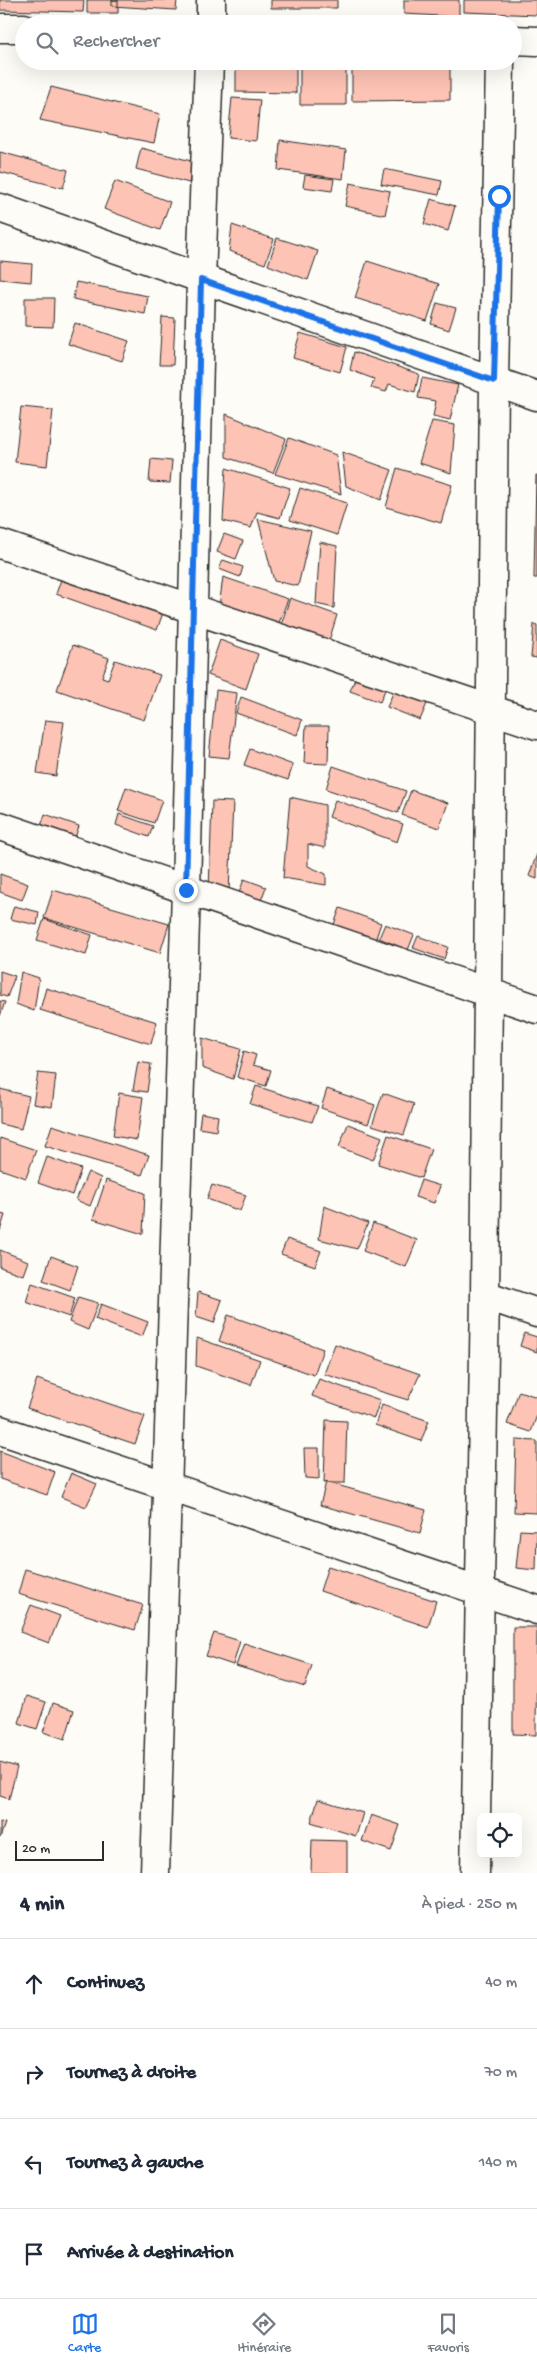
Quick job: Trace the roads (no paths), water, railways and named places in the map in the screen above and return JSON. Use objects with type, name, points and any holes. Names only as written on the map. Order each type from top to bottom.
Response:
[{"type":"street","points":[[211,0],[211,15]]},
{"type":"street","points":[[0,28],[15,28]]},
{"type":"street","points":[[522,40],[537,41]]},
{"type":"street","points":[[155,1873],[186,890],[201,280],[209,70]]},
{"type":"street","points":[[475,1873],[485,1295],[490,710],[500,70]]},
{"type":"street","points":[[0,208],[201,280],[537,396]]},
{"type":"street","points":[[0,544],[537,726]]},
{"type":"street","points":[[0,826],[537,1009]]},
{"type":"street","points":[[485,1295],[537,1313]]},
{"type":"street","points":[[0,1430],[537,1610]]}]
